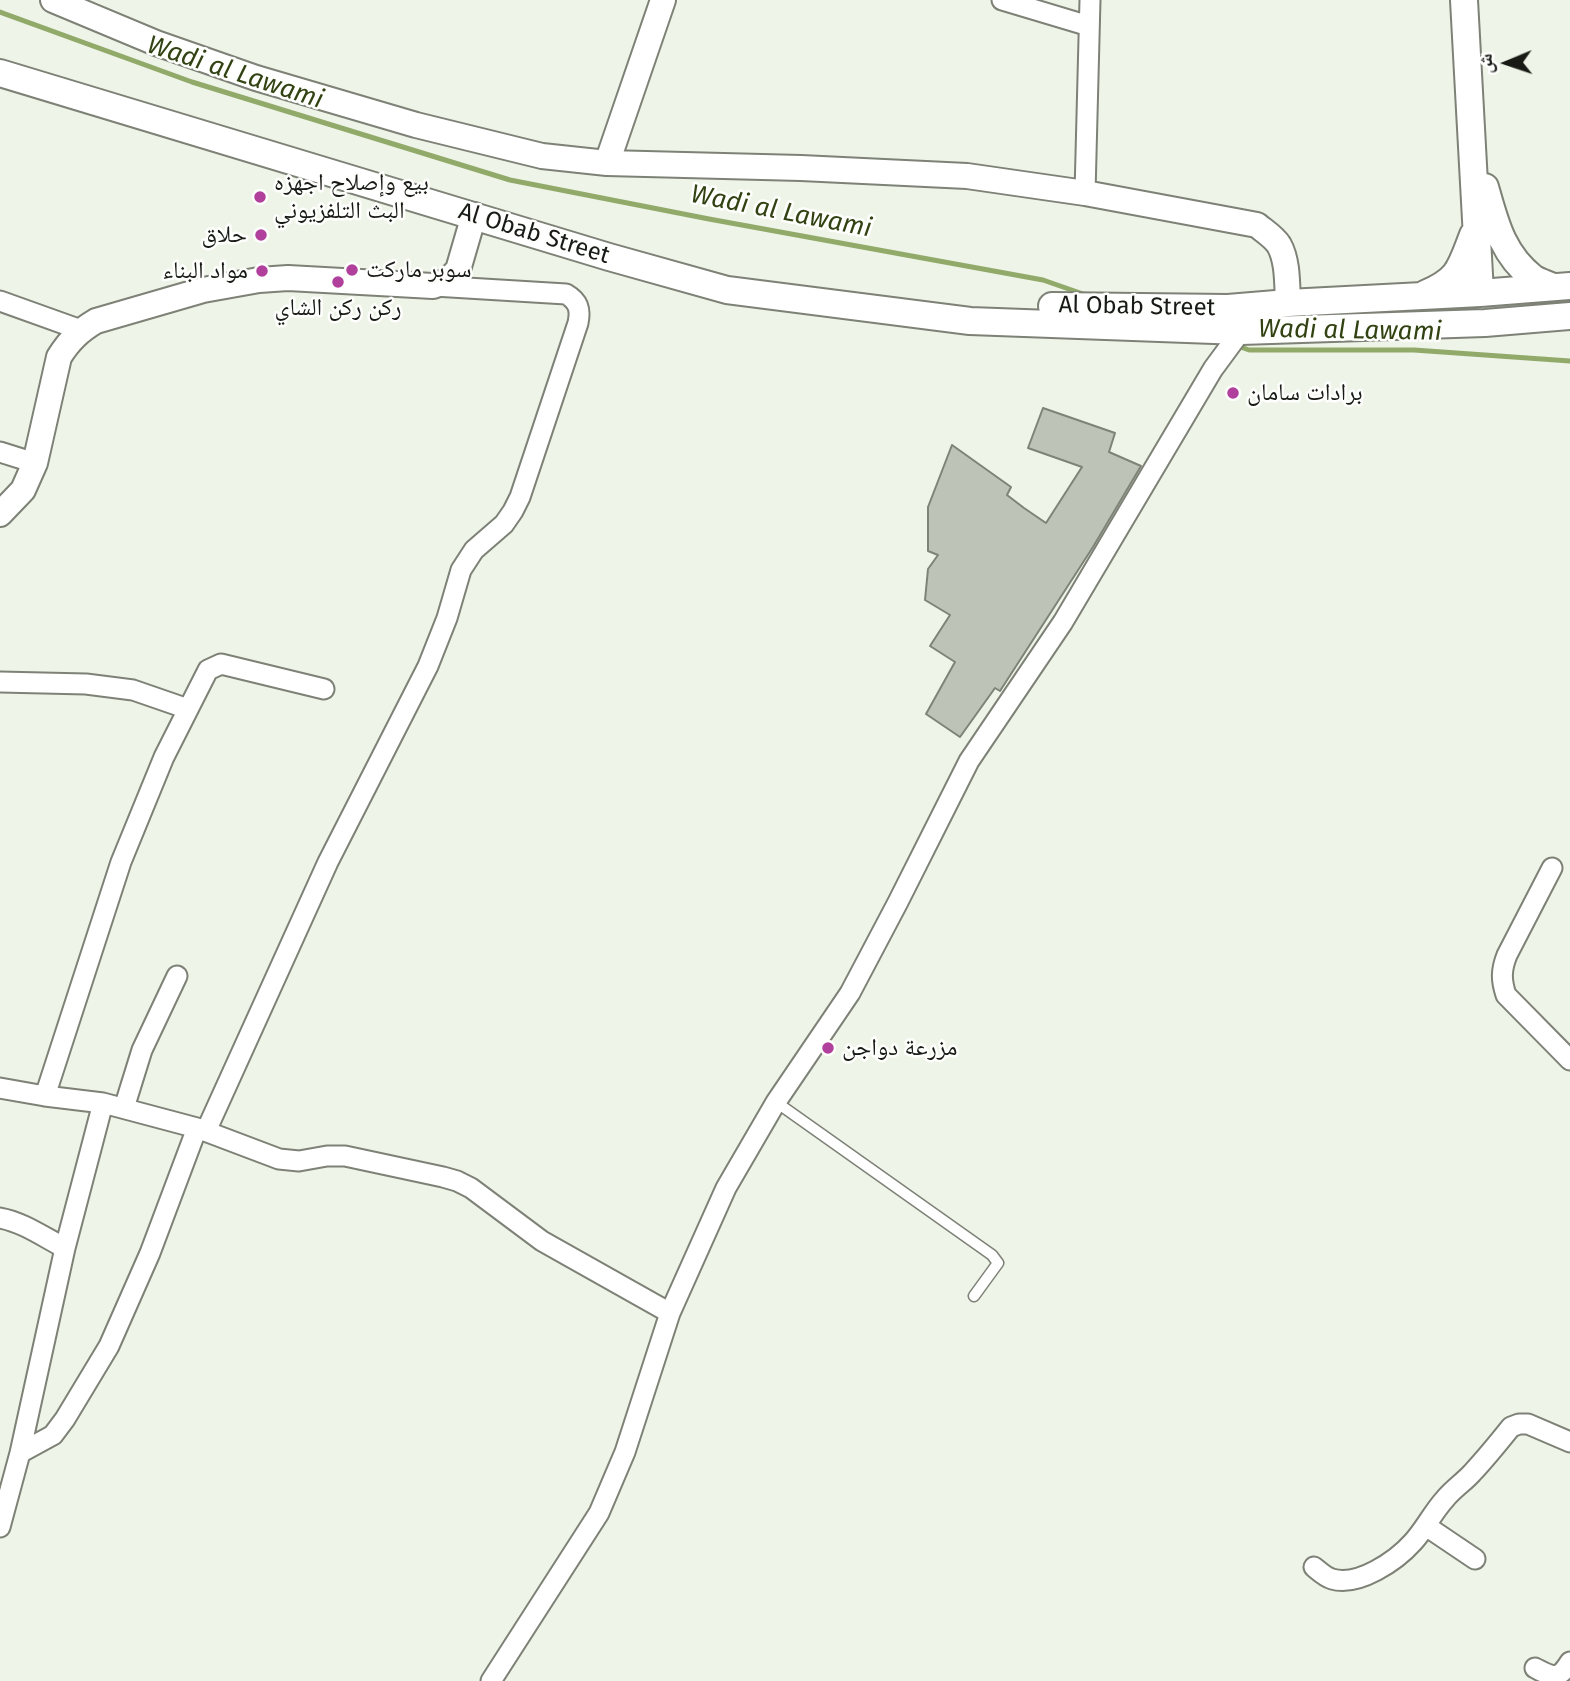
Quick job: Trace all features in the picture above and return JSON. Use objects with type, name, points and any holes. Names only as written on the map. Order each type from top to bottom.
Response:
[{"type":"main road","points":[[1464,0],[1480,293],[1505,311],[1561,317]]},
{"type":"main road","name":"Al Obab Street","points":[[0,73],[609,257],[727,290],[970,321],[1241,331],[1485,323],[1561,317]]},
{"type":"main road","points":[[1471,136],[1503,244],[1509,254],[1534,278],[1561,287]]},
{"type":"main road","points":[[1421,296],[1445,285],[1454,277],[1476,227]]},
{"type":"main road","name":"Al Obab Street","points":[[914,314],[972,305],[1228,308],[1561,287]]},
{"type":"main road","points":[[1364,327],[1384,318],[1446,314],[1467,304],[1480,293]]},
{"type":"main road","points":[[1121,307],[1161,315],[1221,321],[1241,331],[1289,303]]},
{"type":"street","points":[[53,0],[156,43],[256,78],[416,125],[542,156],[607,163],[967,176],[1085,192],[1257,225],[1279,245],[1286,267],[1289,303]]},
{"type":"street","points":[[607,163],[663,0]]},
{"type":"street","points":[[1002,0],[1089,26]]},
{"type":"street","points":[[1085,192],[1090,0]]},
{"type":"street","points":[[433,286],[447,281],[458,270],[474,215]]},
{"type":"street","points":[[0,514],[23,490],[35,463],[59,357],[81,330],[96,321],[203,290],[288,278],[566,294],[574,298],[579,306],[580,314],[520,497],[504,524],[474,550],[461,570],[428,666],[328,862],[202,1130],[109,1346],[53,1435],[20,1453]]},
{"type":"street","points":[[0,301],[81,330]]},
{"type":"street","points":[[491,1681],[599,1513],[625,1452],[670,1313],[726,1188],[776,1102],[850,993],[969,761],[1063,622],[1213,369],[1241,331]]},
{"type":"street","points":[[0,452],[35,463]]},
{"type":"street","points":[[46,1096],[121,862],[164,757],[208,670],[220,664],[324,689]]},
{"type":"street","points":[[0,682],[86,684],[133,690],[188,709]]},
{"type":"street","points":[[1552,868],[1507,955],[1502,968],[1502,982],[1506,996],[1570,1060]]},
{"type":"street","points":[[124,1108],[142,1050],[177,976]]},
{"type":"street","points":[[0,1088],[103,1102],[202,1130],[279,1159],[299,1161],[345,1156],[457,1181],[484,1196],[542,1241],[670,1313]]},
{"type":"street","points":[[0,1527],[20,1453],[65,1248],[103,1102]]},
{"type":"street","points":[[0,1219],[9,1220],[65,1248]]},
{"type":"street","points":[[1314,1567],[1331,1579],[1352,1580],[1381,1568],[1398,1556],[1413,1542],[1444,1500],[1473,1472],[1511,1427],[1528,1424],[1570,1441]]},
{"type":"street","points":[[1426,1526],[1475,1559]]},
{"type":"street","points":[[1535,1668],[1558,1676],[1570,1662]]},
{"type":"lane","points":[[776,1102],[992,1255],[998,1263],[974,1296]]},
{"type":"building","points":[[1043,408],[1115,433],[1109,452],[1141,466],[1093,547],[1000,691],[995,688],[960,737],[926,714],[955,662],[930,646],[950,615],[925,600],[928,569],[938,555],[928,551],[928,507],[952,445],[1011,487],[1007,495],[1046,523],[1082,467],[1028,448]]},
{"type":"waterway","name":"Wadi al Lawami","points":[[0,12],[192,82],[510,180],[1043,280],[1086,295]]},
{"type":"waterway","name":"Wadi al Lawami","points":[[1235,345],[1249,350],[1414,350],[1570,361]]},
{"type":"place","name":"بيع وإصلاح اجهزه البث التلفزيوني","points":[[260,197]]},
{"type":"place","name":"حلاق","points":[[261,235]]},
{"type":"place","name":"سوبر ماركت","points":[[352,270]]},
{"type":"place","name":"مواد البناء","points":[[262,271]]},
{"type":"place","name":"ركن ركن الشاي","points":[[338,282]]},
{"type":"place","name":"برادات سامان","points":[[1233,393]]},
{"type":"place","name":"مزرعة دواجن","points":[[828,1048]]}]
